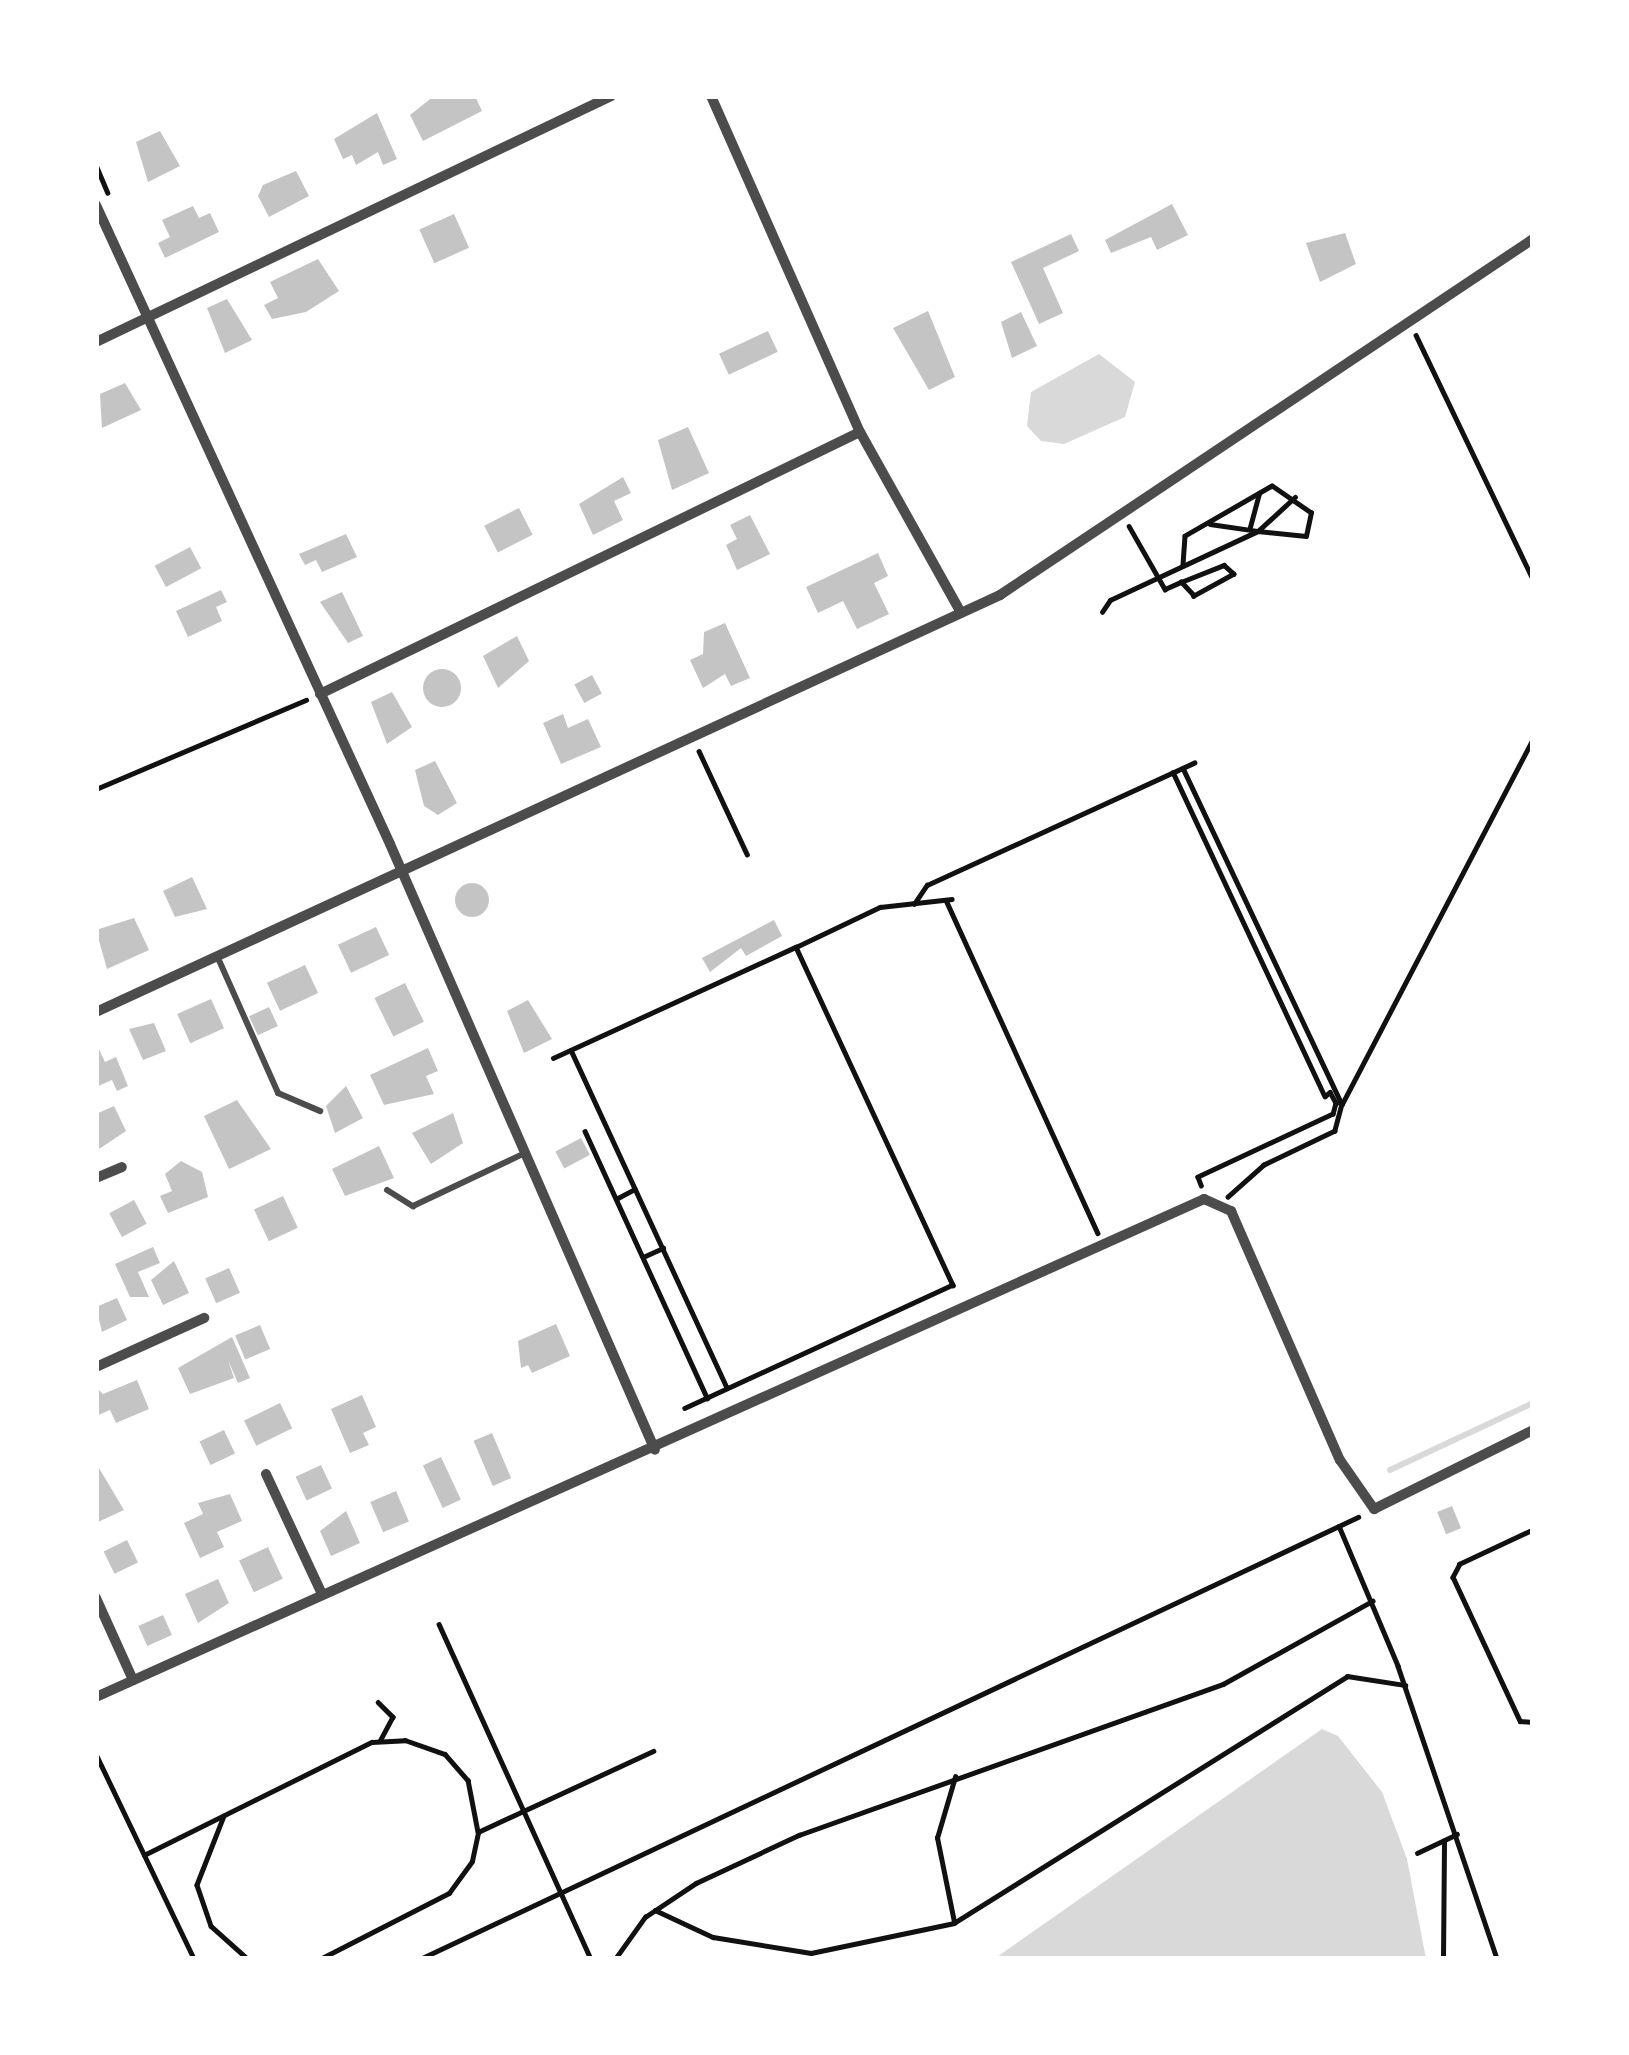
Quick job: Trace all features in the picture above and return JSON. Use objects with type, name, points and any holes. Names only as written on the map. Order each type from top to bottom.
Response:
[{"type":"street","points":[[96,342],[611,96]]},
{"type":"street","points":[[711,96],[860,432],[961,613]]},
{"type":"street","points":[[96,205],[320,694],[655,1450]]},
{"type":"street","points":[[96,1012],[961,613],[1123,517],[1533,239]]},
{"type":"street","points":[[320,694],[860,432]]},
{"type":"street","points":[[96,1178],[122,1167]]},
{"type":"street","points":[[96,1697],[655,1450],[1205,1199],[1224,1204],[1340,1460],[1375,1509],[1533,1430]]},
{"type":"street","points":[[96,1367],[204,1318]]},
{"type":"street","points":[[266,1474],[322,1594]]},
{"type":"street","points":[[96,1598],[134,1680]]},
{"type":"lane","points":[[218,957],[278,1093],[320,1111]]},
{"type":"lane","points":[[388,1190],[413,1207],[521,1155]]},
{"type":"path","points":[[1409,325],[1432,358],[1467,455],[1533,580]]},
{"type":"path","points":[[1183,566],[1180,542],[1205,523],[1276,485],[1311,513],[1309,534],[1293,539],[1250,527],[1205,523]]},
{"type":"path","points":[[1250,527],[1259,493]]},
{"type":"path","points":[[1102,612],[1111,600],[1258,531],[1295,497]]},
{"type":"path","points":[[1123,517],[1165,589],[1181,582],[1224,565],[1234,574],[1194,596],[1181,582]]},
{"type":"path","points":[[96,789],[320,694]]},
{"type":"path","points":[[694,740],[747,854]]},
{"type":"path","points":[[1205,1199],[1198,1177],[1334,1114],[1533,740]]},
{"type":"path","points":[[914,904],[927,885],[1194,763]]},
{"type":"path","points":[[1183,768],[1339,1104],[1335,1131],[1264,1165],[1224,1204]]},
{"type":"path","points":[[1172,772],[1324,1096],[1330,1092],[1339,1104]]},
{"type":"path","points":[[553,1058],[880,907],[949,900],[1103,1244]]},
{"type":"path","points":[[685,1408],[953,1285],[796,947]]},
{"type":"path","points":[[571,1050],[728,1388]]},
{"type":"path","points":[[585,1131],[707,1397]]},
{"type":"path","points":[[616,1198],[635,1189]]},
{"type":"path","points":[[643,1257],[662,1248]]},
{"type":"path","points":[[420,1959],[1375,1509]]},
{"type":"path","points":[[1339,1526],[1405,1685],[1497,1959]]},
{"type":"path","points":[[1533,1530],[1460,1564],[1453,1577],[1520,1721],[1533,1722]]},
{"type":"path","points":[[615,1959],[655,1910],[799,1834],[1223,1684],[1372,1601]]},
{"type":"path","points":[[439,1624],[591,1959]]},
{"type":"path","points":[[655,1910],[713,1937],[811,1954],[954,1922],[1347,1676],[1405,1685]]},
{"type":"path","points":[[144,1856],[380,1741],[393,1717],[378,1702]]},
{"type":"path","points":[[320,1959],[449,1893],[472,1861],[478,1832],[468,1780],[445,1754],[380,1741]]},
{"type":"path","points":[[478,1832],[653,1750]]},
{"type":"path","points":[[96,1754],[194,1959]]},
{"type":"path","points":[[954,1922],[938,1838],[955,1777]]},
{"type":"path","points":[[224,1816],[197,1885],[211,1926],[248,1959]]},
{"type":"path","points":[[1417,1853],[1457,1834]]},
{"type":"path","points":[[1443,1959],[1444,1841]]},
{"type":"shaded area","points":[[1099,354],[1135,382],[1125,417],[1064,444],[1041,441],[1027,426],[1031,392]]},
{"type":"shaded area","points":[[1322,1729],[1338,1736],[1382,1792],[1407,1859],[1426,1959],[994,1959]]},
{"type":"building","points":[[434,96],[475,96],[482,111],[423,141],[410,115]]},
{"type":"building","points":[[377,113],[397,159],[383,165],[378,152],[356,165],[352,155],[343,159],[334,139]]},
{"type":"building","points":[[160,131],[180,166],[148,182],[136,142]]},
{"type":"building","points":[[296,171],[309,196],[269,217],[258,196],[263,185]]},
{"type":"building","points":[[1172,204],[1188,235],[1157,250],[1151,237],[1111,253],[1105,240]]},
{"type":"building","points":[[193,206],[199,218],[210,213],[219,232],[165,258],[158,243],[170,237],[162,220]]},
{"type":"building","points":[[454,214],[469,248],[434,263],[419,229]]},
{"type":"building","points":[[1345,233],[1356,264],[1320,282],[1306,243]]},
{"type":"building","points":[[1071,234],[1079,251],[1043,268],[1063,313],[1039,324],[1011,262]]},
{"type":"building","points":[[318,259],[339,291],[306,312],[272,319],[264,305],[278,298],[270,282]]},
{"type":"building","points":[[227,299],[252,340],[225,353],[207,308]]},
{"type":"building","points":[[928,311],[955,377],[929,390],[893,328]]},
{"type":"building","points":[[1021,312],[1037,346],[1012,358],[1001,322]]},
{"type":"building","points":[[768,331],[778,352],[729,375],[719,354]]},
{"type":"building","points":[[125,383],[141,410],[102,428],[100,394]]},
{"type":"building","points":[[688,427],[709,473],[672,490],[658,440]]},
{"type":"building","points":[[623,477],[631,493],[614,501],[623,520],[593,535],[579,504]]},
{"type":"building","points":[[519,508],[533,535],[498,552],[484,526]]},
{"type":"building","points":[[750,515],[770,554],[737,570],[726,545],[737,539],[730,525]]},
{"type":"building","points":[[346,534],[357,557],[322,572],[316,560],[305,565],[299,554]]},
{"type":"building","points":[[190,547],[201,568],[166,587],[155,566]]},
{"type":"building","points":[[878,553],[888,576],[874,583],[889,614],[857,629],[843,601],[818,613],[806,587]]},
{"type":"building","points":[[221,590],[227,602],[216,607],[222,621],[188,637],[176,611]]},
{"type":"building","points":[[342,592],[363,636],[348,643],[320,602]]},
{"type":"building","points":[[725,623],[750,678],[731,686],[725,674],[703,688],[690,660],[703,654],[704,632]]},
{"type":"building","points":[[517,636],[529,661],[498,688],[483,656]]},
{"type":"building","points":[[442,669],[456,674],[461,688],[456,702],[442,707],[428,702],[423,688],[428,674]]},
{"type":"building","points":[[592,675],[602,694],[584,703],[574,684]]},
{"type":"building","points":[[392,692],[412,727],[387,744],[371,702]]},
{"type":"building","points":[[563,714],[568,728],[588,719],[601,747],[561,764],[543,723]]},
{"type":"building","points":[[435,761],[457,803],[438,815],[424,806],[415,770]]},
{"type":"building","points":[[192,877],[207,909],[175,917],[163,891]]},
{"type":"building","points":[[472,883],[484,888],[489,900],[484,912],[472,917],[460,912],[455,900],[460,888]]},
{"type":"building","points":[[134,918],[149,950],[107,969],[96,930]]},
{"type":"building","points":[[774,920],[782,936],[746,956],[741,948],[710,972],[702,958]]},
{"type":"building","points":[[376,927],[389,955],[351,973],[338,945]]},
{"type":"building","points":[[305,965],[318,993],[280,1011],[267,983]]},
{"type":"building","points":[[405,983],[424,1022],[393,1037],[374,998]]},
{"type":"building","points":[[211,999],[224,1028],[190,1043],[177,1014]]},
{"type":"building","points":[[528,1000],[552,1039],[524,1053],[507,1011]]},
{"type":"building","points":[[269,1007],[278,1026],[258,1035],[249,1016]]},
{"type":"building","points":[[154,1023],[166,1051],[143,1060],[129,1029]]},
{"type":"building","points":[[96,1043],[105,1062],[116,1057],[128,1086],[117,1091],[112,1080],[96,1087]]},
{"type":"building","points":[[428,1048],[438,1071],[426,1076],[434,1094],[384,1105],[370,1075]]},
{"type":"building","points":[[346,1086],[363,1118],[335,1133],[326,1106]]},
{"type":"building","points":[[237,1100],[271,1149],[229,1169],[204,1116]]},
{"type":"building","points":[[114,1106],[126,1131],[96,1151],[96,1114]]},
{"type":"building","points":[[453,1113],[463,1143],[431,1164],[412,1133]]},
{"type":"building","points":[[581,1138],[590,1155],[564,1168],[555,1152]]},
{"type":"building","points":[[379,1146],[394,1178],[345,1196],[332,1169]]},
{"type":"building","points":[[181,1161],[202,1172],[208,1197],[168,1213],[160,1196],[172,1191],[165,1174]]},
{"type":"building","points":[[283,1196],[298,1228],[269,1241],[254,1210]]},
{"type":"building","points":[[134,1200],[147,1224],[122,1237],[109,1213]]},
{"type":"building","points":[[153,1247],[160,1263],[138,1272],[149,1297],[130,1297],[115,1264]]},
{"type":"building","points":[[174,1261],[189,1293],[163,1305],[151,1280]]},
{"type":"building","points":[[229,1268],[240,1293],[216,1303],[205,1279]]},
{"type":"building","points":[[117,1298],[127,1320],[102,1332],[96,1307]]},
{"type":"building","points":[[556,1324],[570,1356],[532,1373],[528,1365],[521,1368],[518,1341]]},
{"type":"building","points":[[260,1325],[270,1349],[245,1359],[235,1336]]},
{"type":"building","points":[[232,1337],[250,1378],[238,1383],[228,1360],[234,1378],[190,1394],[178,1368]]},
{"type":"building","points":[[137,1380],[149,1409],[116,1423],[110,1410],[96,1416],[96,1387],[103,1394]]},
{"type":"building","points":[[362,1395],[376,1427],[363,1433],[369,1445],[350,1453],[331,1409]]},
{"type":"building","points":[[280,1403],[292,1428],[256,1446],[244,1421]]},
{"type":"building","points":[[224,1430],[235,1454],[211,1465],[200,1441]]},
{"type":"building","points":[[492,1433],[511,1478],[493,1486],[474,1441]]},
{"type":"building","points":[[441,1457],[461,1500],[443,1508],[423,1465]]},
{"type":"building","points":[[96,1463],[124,1510],[96,1523]]},
{"type":"building","points":[[321,1465],[332,1489],[307,1500],[296,1477]]},
{"type":"building","points":[[396,1491],[409,1521],[383,1532],[370,1502]]},
{"type":"building","points":[[230,1494],[242,1521],[217,1532],[224,1547],[200,1558],[184,1523],[203,1514],[198,1503]]},
{"type":"building","points":[[1452,1506],[1461,1528],[1446,1534],[1437,1512]]},
{"type":"building","points":[[346,1511],[360,1543],[331,1556],[320,1531]]},
{"type":"building","points":[[127,1540],[138,1562],[115,1574],[104,1551]]},
{"type":"building","points":[[268,1547],[283,1579],[254,1592],[239,1561]]},
{"type":"building","points":[[218,1579],[229,1603],[198,1623],[185,1594]]},
{"type":"building","points":[[163,1615],[172,1635],[147,1646],[138,1626]]},
{"type":"waterway","points":[[1390,1470],[1533,1403]]}]
